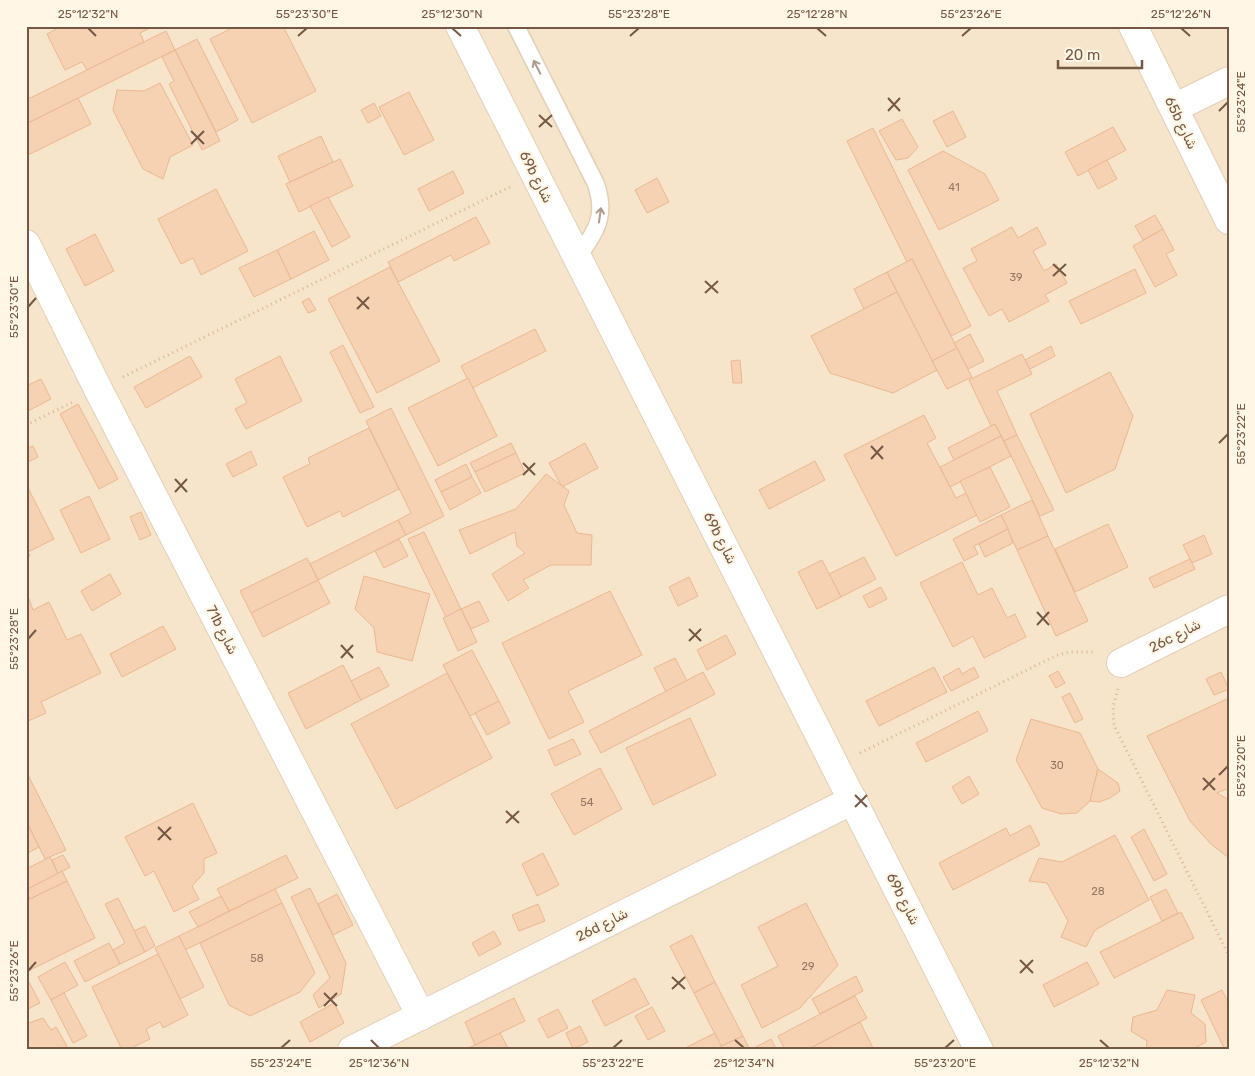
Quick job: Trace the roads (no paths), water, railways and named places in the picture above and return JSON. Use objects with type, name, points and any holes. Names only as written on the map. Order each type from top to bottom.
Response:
[{"type":"street","name":"69b شارع","points":[[460,26],[979,1050]]},
{"type":"street","name":"65b شارع","points":[[1133,26],[1229,220]]},
{"type":"street","points":[[1174,108],[1229,81]]},
{"type":"street","name":"71b شارع","points":[[26,244],[98,389],[421,1016]]},
{"type":"street","name":"26c شارع","points":[[1128,659],[1229,609]]},
{"type":"street","name":"26d شارع","points":[[352,1050],[852,800]]},
{"type":"lane","points":[[516,26],[596,184],[601,198],[601,213],[598,226],[578,257]]}]
